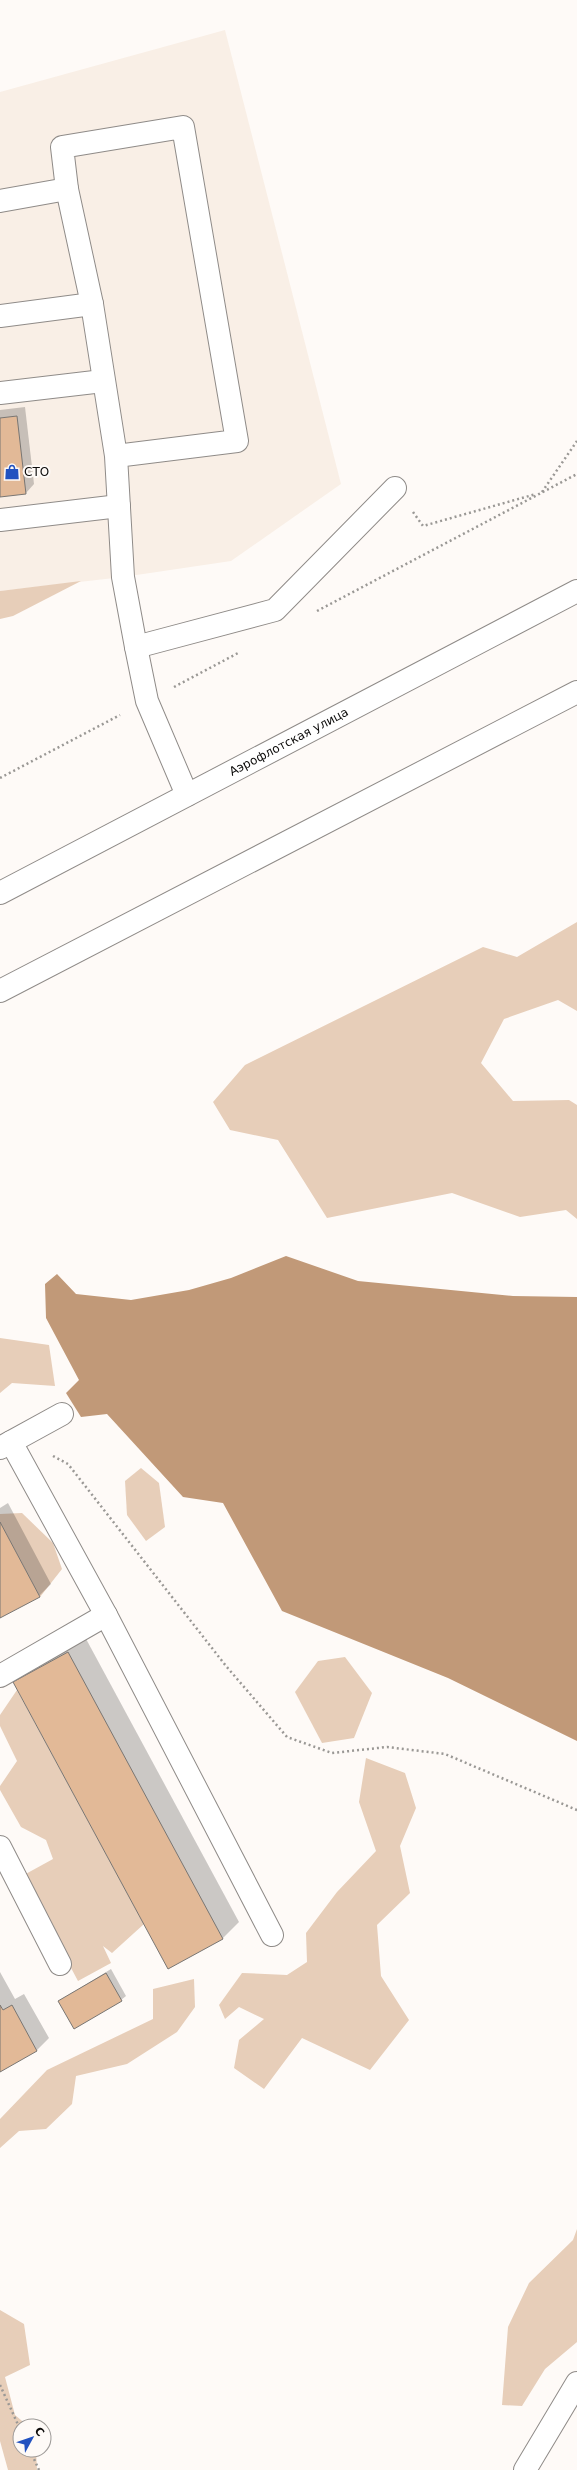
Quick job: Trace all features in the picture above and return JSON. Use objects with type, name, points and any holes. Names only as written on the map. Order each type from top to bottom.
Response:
[{"type":"main road","points":[[116,456],[237,441],[183,127],[62,147],[67,189],[92,304],[116,456],[123,577],[136,647],[147,701],[187,795]]},
{"type":"main road","points":[[0,201],[67,189]]},
{"type":"main road","points":[[0,316],[92,304]]},
{"type":"main road","points":[[0,394],[103,381]]},
{"type":"main road","points":[[136,647],[275,610],[395,488]]},
{"type":"main road","points":[[0,520],[119,506]]},
{"type":"main road","name":"Аэрофлотская улица","points":[[0,893],[577,591]]},
{"type":"main road","points":[[0,991],[577,692]]},
{"type":"main road","points":[[62,1414],[6,1445],[106,1615],[272,1935]]},
{"type":"main road","points":[[0,1676],[106,1615]]},
{"type":"main road","points":[[0,1847],[60,1964]]},
{"type":"main road","points":[[525,2470],[577,2383]]},
{"type":"path","points":[[395,488],[423,526],[542,493],[577,441]]},
{"type":"path","points":[[6,1445],[37,1448],[68,1464],[226,1666],[288,1737],[332,1753],[387,1747],[445,1754],[577,1810]]},
{"type":"path","points":[[0,2384],[15,2418]]},
{"type":"path","points":[[34,2458],[39,2470]]},
{"type":"shaded area","points":[[225,30],[341,484],[231,561],[123,577],[0,591],[0,92]]},
{"type":"shaded area","points":[[81,581],[13,616],[0,619],[0,591]]},
{"type":"shaded area","points":[[577,922],[577,1011],[558,1000],[504,1019],[481,1063],[513,1101],[569,1100],[577,1105],[577,1219],[566,1210],[520,1217],[452,1193],[327,1218],[278,1140],[230,1130],[213,1102],[245,1065],[483,947],[517,957]]},
{"type":"shaded area","points":[[286,1256],[358,1281],[513,1296],[577,1297],[577,1741],[448,1678],[282,1611],[223,1503],[183,1497],[107,1414],[81,1417],[66,1393],[79,1380],[46,1318],[45,1284],[57,1274],[76,1294],[131,1300],[189,1290],[231,1278]]},
{"type":"shaded area","points":[[0,1338],[49,1345],[55,1386],[12,1383],[0,1393]]},
{"type":"shaded area","points":[[141,1468],[159,1483],[165,1527],[146,1541],[127,1515],[125,1481]]},
{"type":"shaded area","points":[[22,1513],[53,1543],[62,1569],[40,1597],[0,1522],[0,1514]]},
{"type":"shaded area","points":[[345,1657],[372,1693],[354,1738],[322,1743],[295,1692],[318,1661]]},
{"type":"shaded area","points":[[17,1690],[144,1924],[112,1953],[103,1946],[111,1963],[78,1981],[22,1876],[53,1859],[46,1840],[21,1827],[0,1790],[0,1786],[17,1761],[0,1726],[0,1715]]},
{"type":"shaded area","points":[[366,1758],[405,1773],[416,1808],[400,1846],[410,1893],[377,1925],[381,1976],[409,2020],[370,2070],[302,2038],[264,2089],[234,2068],[239,2040],[264,2019],[239,2007],[225,2019],[219,2005],[242,1973],[287,1975],[307,1962],[306,1933],[337,1892],[376,1851],[359,1802]]},
{"type":"shaded area","points":[[194,1979],[195,2007],[177,2032],[127,2064],[76,2076],[72,2104],[46,2129],[19,2131],[0,2148],[0,2119],[47,2070],[153,2019],[153,1989]]},
{"type":"shaded area","points":[[577,2229],[577,2342],[545,2369],[522,2406],[502,2405],[508,2327],[529,2283],[573,2240]]},
{"type":"shaded area","points":[[0,2310],[24,2324],[30,2365],[5,2377],[15,2415],[19,2418],[12,2418],[12,2458],[36,2458],[37,2470],[8,2470],[0,2441]]},
{"type":"building","name":"СТО","points":[[17,416],[26,494],[0,497],[0,418]]},
{"type":"building","points":[[0,1522],[40,1597],[0,1618]]},
{"type":"building","points":[[68,1652],[223,1939],[168,1969],[13,1682]]},
{"type":"building","points":[[106,1973],[122,2001],[74,2029],[58,2001]]},
{"type":"building","points":[[0,2005],[3,2010],[12,2005],[37,2051],[0,2072]]},
{"type":"place","name":"СТО","points":[[12,472]]}]
